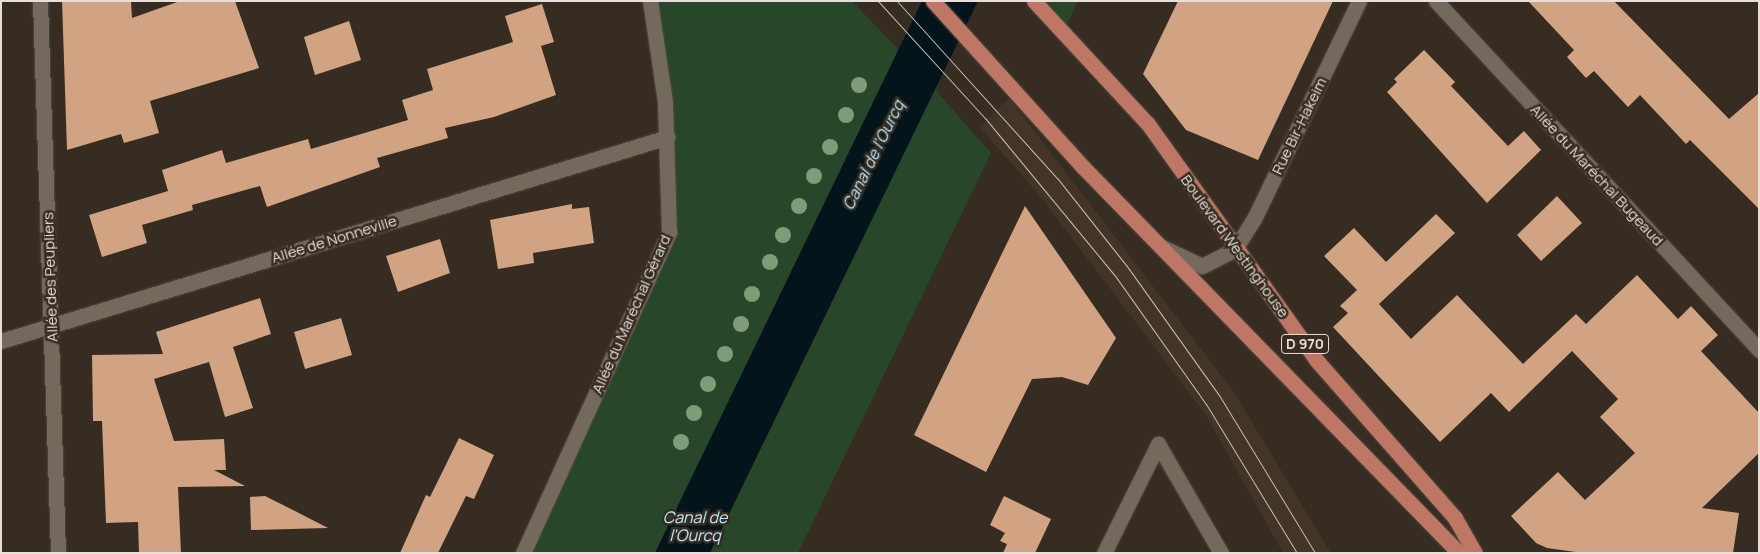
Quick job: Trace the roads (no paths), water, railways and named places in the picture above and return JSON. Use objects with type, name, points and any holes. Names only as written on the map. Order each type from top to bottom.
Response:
[{"type":"main road","name":"D 970","points":[[933,1],[1083,167],[1459,553]]},
{"type":"main road","name":"Boulevard Westinghouse","points":[[1034,1],[1148,124],[1234,249],[1318,362],[1455,518],[1475,553]]},
{"type":"street","name":"Allée des Peupliers","points":[[40,1],[58,553]]},
{"type":"street","name":"Allée du Maréchal Gérard","points":[[523,553],[669,232],[668,137],[650,1]]},
{"type":"street","name":"Rue Bir-Hakeim","points":[[1234,249],[1254,219],[1360,1]]},
{"type":"street","name":"Allée du Maréchal Bugeaud","points":[[1436,1],[1759,350]]},
{"type":"street","name":"Allée de Nonneville","points":[[1,341],[668,137]]},
{"type":"street","points":[[1158,245],[1202,266],[1234,249]]},
{"type":"street","points":[[1104,553],[1158,444],[1221,553]]},
{"type":"water","name":"Canal de l'Ourcq","points":[[922,1],[978,1],[710,553],[655,553]]},
{"type":"tram line","points":[[878,1],[985,118],[1116,277],[1206,404],[1297,553]]},
{"type":"tram line","points":[[897,1],[1058,179],[1129,269],[1219,395],[1315,553]]}]
